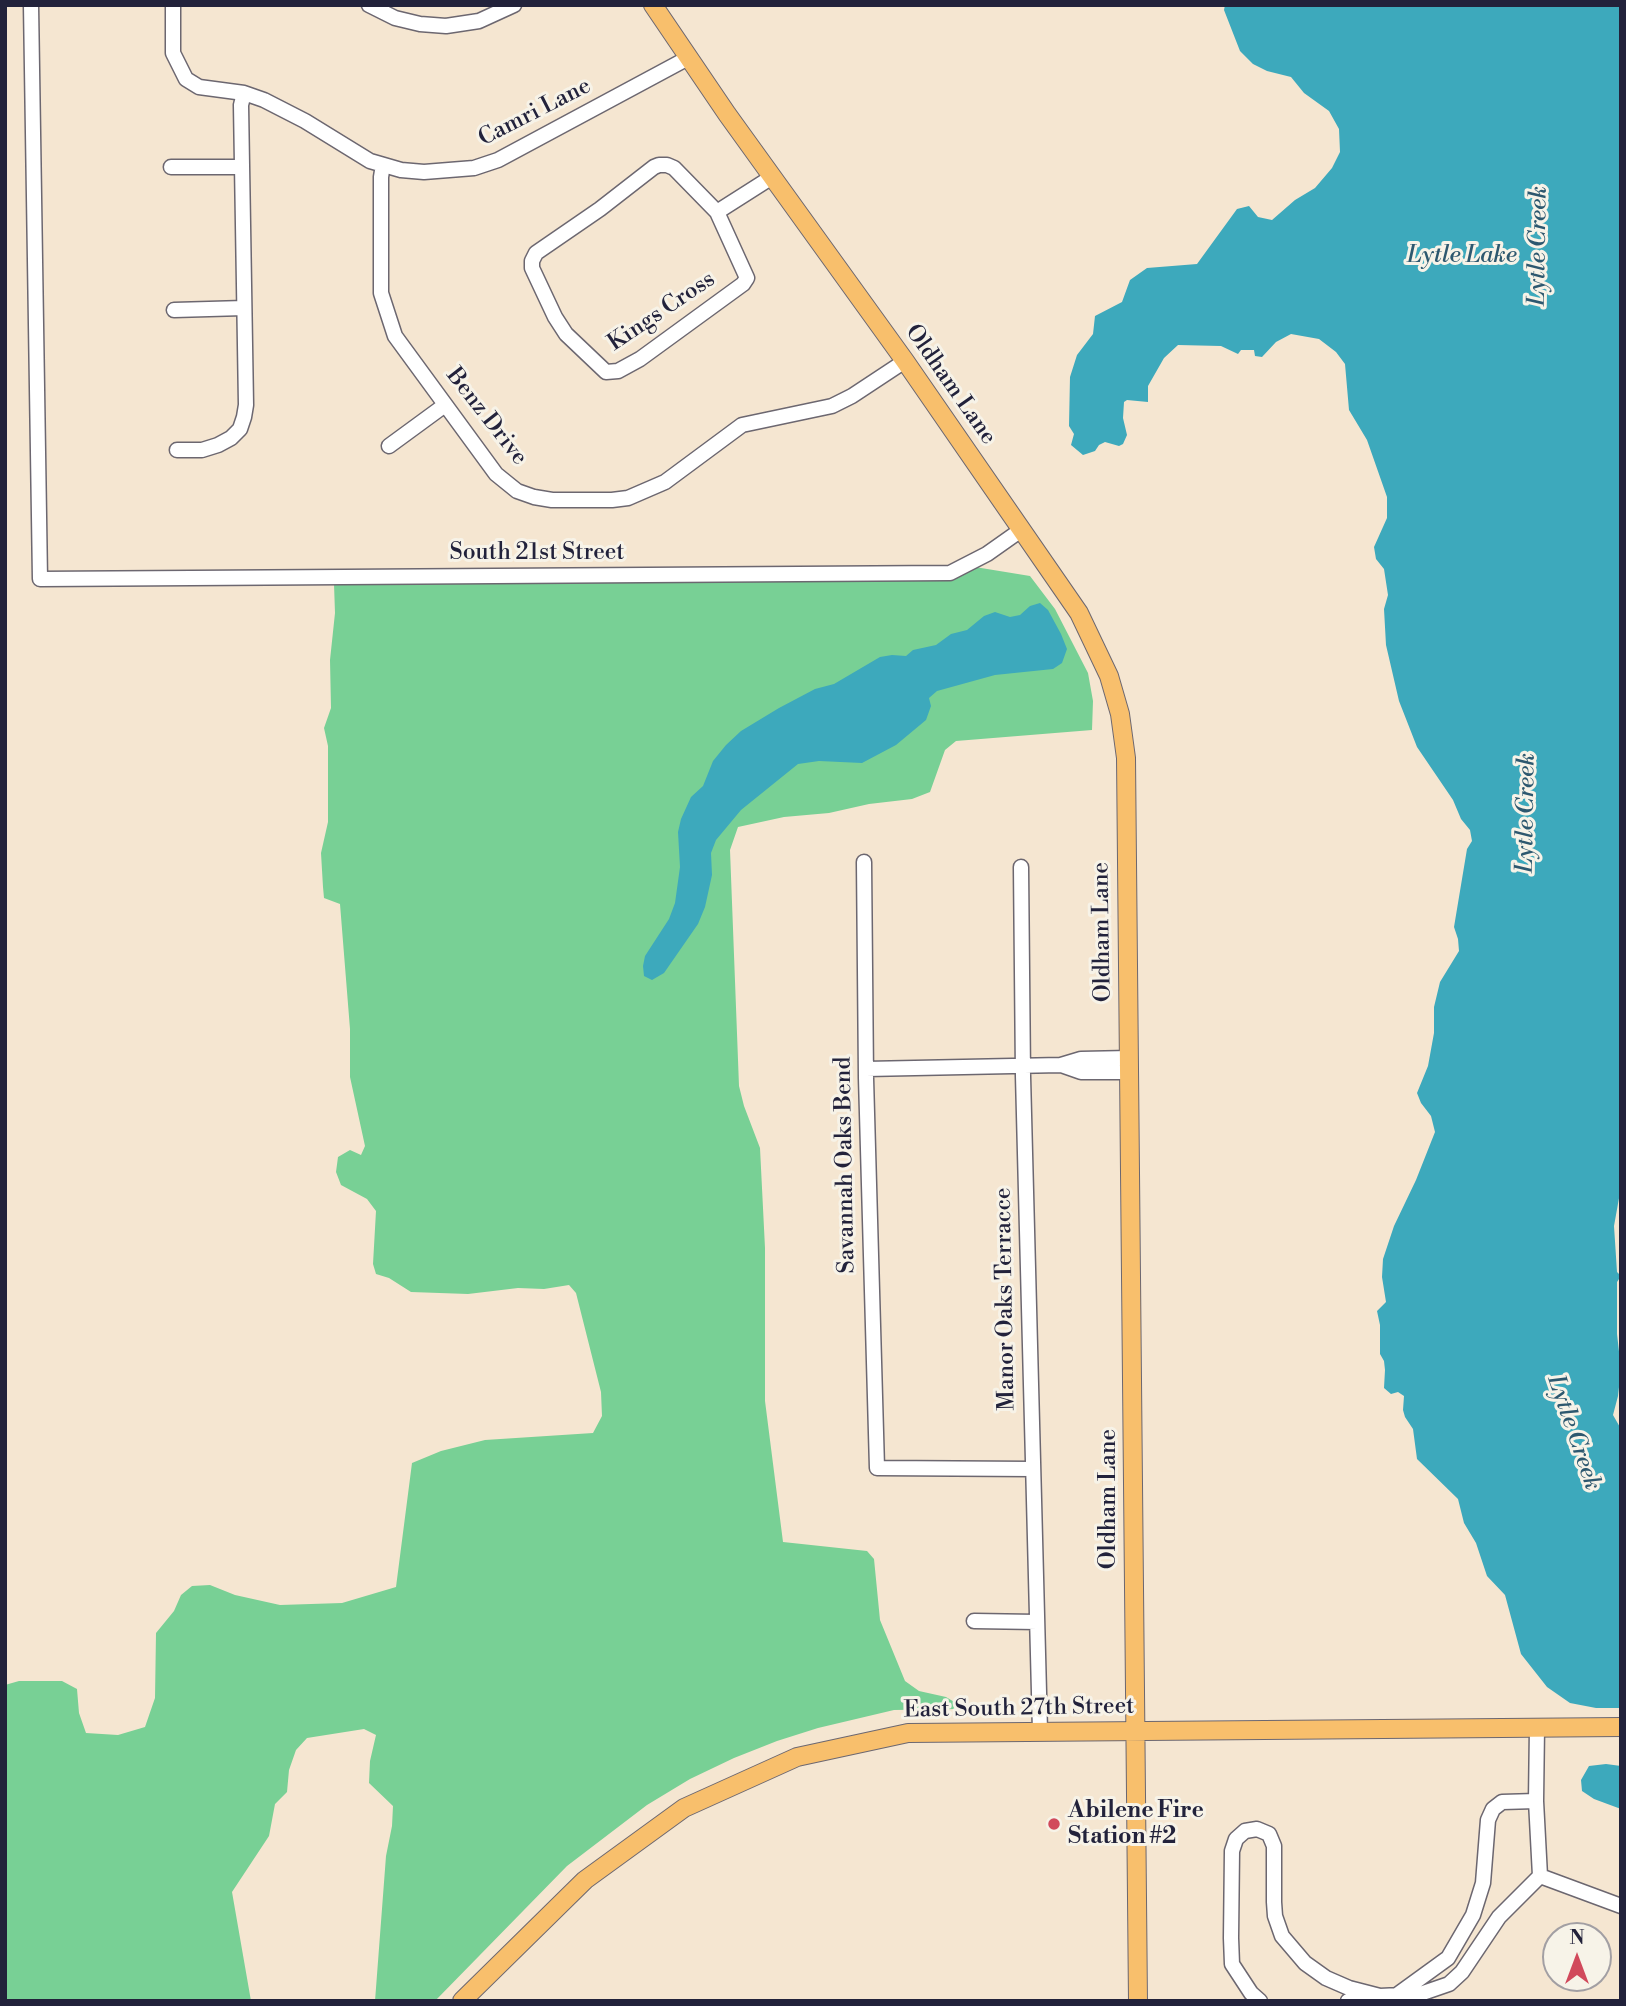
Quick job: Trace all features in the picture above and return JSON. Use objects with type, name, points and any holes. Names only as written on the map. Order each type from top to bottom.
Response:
[{"type":"main road","name":"Oldham Lane","points":[[653,5],[772,177],[905,361],[1079,613],[1109,676],[1120,714],[1126,758],[1138,2001]]},
{"type":"main road","name":"East South 27th Street","points":[[462,2001],[585,1880],[684,1808],[797,1758],[908,1733],[1621,1727]]},
{"type":"street","name":"South 21st Street","points":[[31,5],[40,579],[950,573],[987,554],[1021,530]]},
{"type":"street","name":"Camri Lane","points":[[173,5],[173,53],[186,79],[199,88],[244,93],[282,108],[370,160],[401,170],[424,172],[474,168],[498,160],[688,58]]},
{"type":"street","points":[[369,5],[395,18],[446,26],[479,21],[514,5]]},
{"type":"street","points":[[177,450],[202,450],[232,438],[240,429],[246,405],[241,167],[241,105],[244,93]]},
{"type":"street","name":"Benz Drive","points":[[383,165],[381,293],[395,336],[496,474],[517,491],[552,500],[628,498],[665,482],[742,425],[832,406],[905,361]]},
{"type":"street","name":"Kings Cross","points":[[659,165],[674,168],[716,212],[745,272],[747,278],[743,284],[640,359],[618,371],[606,372],[566,334],[555,317],[532,268],[536,253],[659,165]]},
{"type":"street","points":[[171,167],[241,167]]},
{"type":"street","points":[[716,212],[772,177]]},
{"type":"street","points":[[174,310],[244,308]]},
{"type":"street","points":[[389,446],[445,405]]},
{"type":"street","name":"Savannah Oaks Bend","points":[[864,862],[866,1069],[877,1468],[1033,1469]]},
{"type":"street","name":"Manor Oaks Terracce","points":[[1021,867],[1023,1066],[1040,1731]]},
{"type":"street","points":[[866,1069],[1061,1065],[1081,1059],[1129,1065]]},
{"type":"street","points":[[974,1621],[1037,1622]]},
{"type":"street","points":[[1348,2001],[1431,1992],[1448,1984],[1462,1972],[1494,1925],[1540,1876],[1536,1801],[1537,1727]]},
{"type":"street","points":[[1397,1995],[1448,1958],[1474,1915],[1483,1883],[1488,1820],[1493,1809],[1502,1802],[1536,1801]]},
{"type":"street","points":[[1260,2001],[1251,1993],[1233,1964],[1231,1938],[1232,1851],[1236,1839],[1245,1831],[1257,1829],[1269,1834],[1274,1846],[1274,1902],[1282,1936],[1305,1963],[1326,1978],[1349,1988],[1380,1996]]},
{"type":"street","points":[[1540,1876],[1621,1906]]},
{"type":"street","points":[[1474,1915],[1494,1925]]},
{"type":"street","points":[[1431,1970],[1431,1992]]},
{"type":"green space","points":[[975,567],[1030,576],[1055,609],[1088,673],[1093,701],[1092,730],[956,741],[945,750],[930,792],[912,799],[869,804],[829,813],[784,817],[738,827],[730,850],[739,1086],[760,1148],[765,1248],[765,1401],[783,1542],[867,1551],[874,1559],[880,1620],[905,1681],[919,1691],[946,1697],[956,1703],[956,1709],[894,1710],[818,1728],[734,1758],[690,1779],[647,1805],[567,1866],[435,2001],[375,2001],[386,1856],[393,1806],[369,1783],[370,1761],[376,1735],[364,1729],[307,1738],[296,1750],[289,1770],[287,1792],[275,1804],[269,1836],[232,1892],[251,2001],[5,2001],[5,1685],[19,1681],[62,1681],[77,1689],[79,1713],[86,1733],[118,1735],[145,1727],[155,1698],[156,1633],[174,1611],[181,1595],[192,1586],[210,1585],[235,1595],[280,1605],[342,1603],[396,1587],[412,1463],[441,1451],[485,1440],[593,1433],[602,1416],[601,1392],[576,1293],[569,1285],[468,1294],[411,1292],[389,1278],[376,1274],[373,1264],[376,1211],[367,1199],[341,1185],[336,1172],[338,1157],[350,1150],[361,1155],[365,1146],[350,1077],[350,1029],[340,904],[324,898],[321,853],[328,822],[328,746],[324,728],[331,708],[330,660],[335,613],[334,584],[951,578]]},
{"type":"water","name":"Lytle Lake","points":[[1225,5],[1621,5],[1621,1187],[1614,1226],[1617,1272],[1621,1276],[1617,1282],[1617,1334],[1621,1369],[1613,1415],[1621,1429],[1621,1708],[1596,1708],[1570,1703],[1547,1687],[1521,1654],[1505,1595],[1487,1576],[1476,1543],[1464,1523],[1458,1499],[1417,1459],[1413,1429],[1403,1410],[1404,1396],[1398,1392],[1391,1394],[1384,1388],[1385,1370],[1380,1354],[1377,1311],[1386,1302],[1382,1277],[1383,1259],[1394,1226],[1435,1132],[1431,1116],[1417,1093],[1428,1066],[1434,1033],[1434,1007],[1440,982],[1459,951],[1454,927],[1467,849],[1472,841],[1470,830],[1461,819],[1453,800],[1417,747],[1399,701],[1386,645],[1384,609],[1388,595],[1384,569],[1376,559],[1374,547],[1387,518],[1387,497],[1367,440],[1349,410],[1345,364],[1336,352],[1319,339],[1291,334],[1276,342],[1262,357],[1255,356],[1254,350],[1241,350],[1238,354],[1221,346],[1178,345],[1164,358],[1148,386],[1148,402],[1124,402],[1123,418],[1127,435],[1123,444],[1119,446],[1105,442],[1095,451],[1083,455],[1071,445],[1074,434],[1069,426],[1070,377],[1077,355],[1093,334],[1095,316],[1122,302],[1130,280],[1147,268],[1197,264],[1237,209],[1249,206],[1258,217],[1272,220],[1295,200],[1315,188],[1332,168],[1340,152],[1339,129],[1329,111],[1304,93],[1291,77],[1253,64],[1240,51],[1224,10]]},
{"type":"water","points":[[1040,603],[1048,610],[1067,649],[1062,663],[1053,669],[995,675],[937,691],[929,698],[931,706],[926,720],[896,745],[862,763],[819,761],[798,764],[741,810],[716,840],[711,853],[712,875],[698,924],[664,973],[652,980],[644,976],[645,956],[669,919],[675,903],[680,867],[678,832],[681,819],[691,797],[703,786],[713,761],[726,745],[741,731],[779,708],[815,689],[834,684],[880,657],[906,656],[913,650],[936,645],[951,634],[967,630],[984,616],[995,612],[1010,617],[1020,615],[1030,606]]},
{"type":"water","points":[[1589,1766],[1621,1766],[1621,1809],[1594,1799],[1582,1791],[1581,1780]]},
{"type":"place","name":"Abilene Fire Station #2","points":[[1054,1824]]},
{"type":"water label","name":"Lytle Creek","points":[[1539,246]]},
{"type":"water label","name":"Lytle Creek","points":[[1527,813]]},
{"type":"water label","name":"Lytle Creek","points":[[1573,1433]]}]
